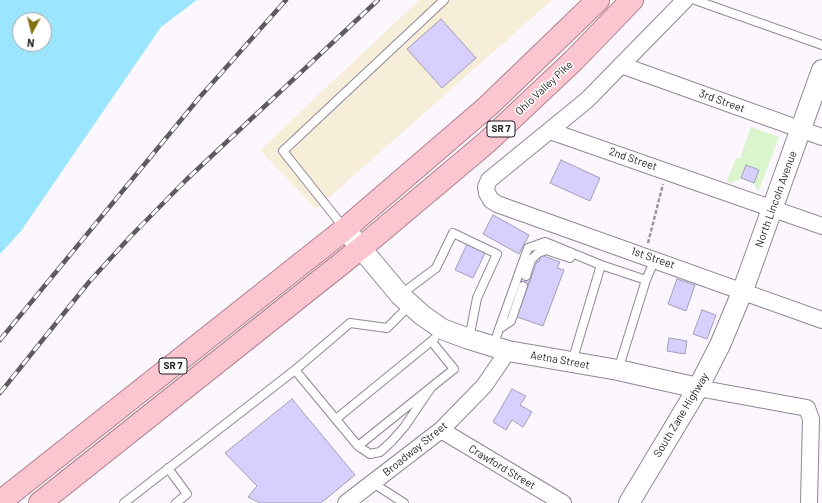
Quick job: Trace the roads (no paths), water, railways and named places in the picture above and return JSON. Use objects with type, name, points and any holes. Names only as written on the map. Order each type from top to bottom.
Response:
[{"type":"highway","name":"SR 7","points":[[0,502],[346,229],[488,106],[598,0]]},
{"type":"highway","name":"Ohio Valley Pike","points":[[361,248],[487,142],[574,60],[632,0]]},
{"type":"highway","name":"SR 7","points":[[40,503],[361,248]]},
{"type":"street","points":[[550,130],[587,100],[685,0]]},
{"type":"street","name":"3rd Street","points":[[621,66],[822,137]]},
{"type":"street","name":"North Lincoln Avenue","points":[[727,325],[743,290],[822,70]]},
{"type":"street","name":"2nd Street","points":[[550,130],[667,170],[772,209]]},
{"type":"street","name":"1st Street","points":[[550,130],[489,180],[486,186],[487,193],[491,200],[497,204],[743,290],[822,320]]},
{"type":"street","points":[[772,209],[822,226]]},
{"type":"street","name":"Aetna Street","points":[[346,229],[405,300],[437,335],[500,342],[572,362],[618,370],[698,388],[807,408],[811,419],[809,503]]},
{"type":"street","name":"South Zane Highway","points":[[629,503],[698,388],[720,345],[727,325]]},
{"type":"street","name":"Broadway Street","points":[[346,503],[442,430],[484,386],[500,342]]},
{"type":"street","name":"Crawford Street","points":[[442,430],[563,503]]},
{"type":"lane","points":[[346,229],[283,151],[444,0]]},
{"type":"lane","points":[[695,0],[822,45]]},
{"type":"lane","points":[[124,503],[295,370],[350,322],[387,328],[405,300],[436,268],[453,233],[497,254],[477,298],[469,339]]},
{"type":"lane","points":[[500,342],[528,248],[545,242],[588,260],[646,280]]},
{"type":"lane","points":[[526,276],[531,260],[538,253],[546,250],[582,262],[588,260]]},
{"type":"lane","points":[[618,370],[646,280],[649,257]]},
{"type":"lane","points":[[572,362],[602,265]]},
{"type":"lane","points":[[500,342],[511,321],[523,286]]},
{"type":"lane","points":[[336,419],[437,335],[454,369],[358,446]]},
{"type":"lane","points":[[295,370],[358,446],[370,454],[380,452],[405,426],[430,389]]},
{"type":"lane","points":[[168,468],[188,494],[176,503]]},
{"type":"lane","points":[[373,483],[404,503]]},
{"type":"water","points":[[0,0],[197,0],[161,27],[21,231],[0,254]]},
{"type":"railway","points":[[0,340],[199,98],[286,0]]},
{"type":"railway","points":[[0,393],[89,282],[130,237],[186,180],[378,0]]}]
